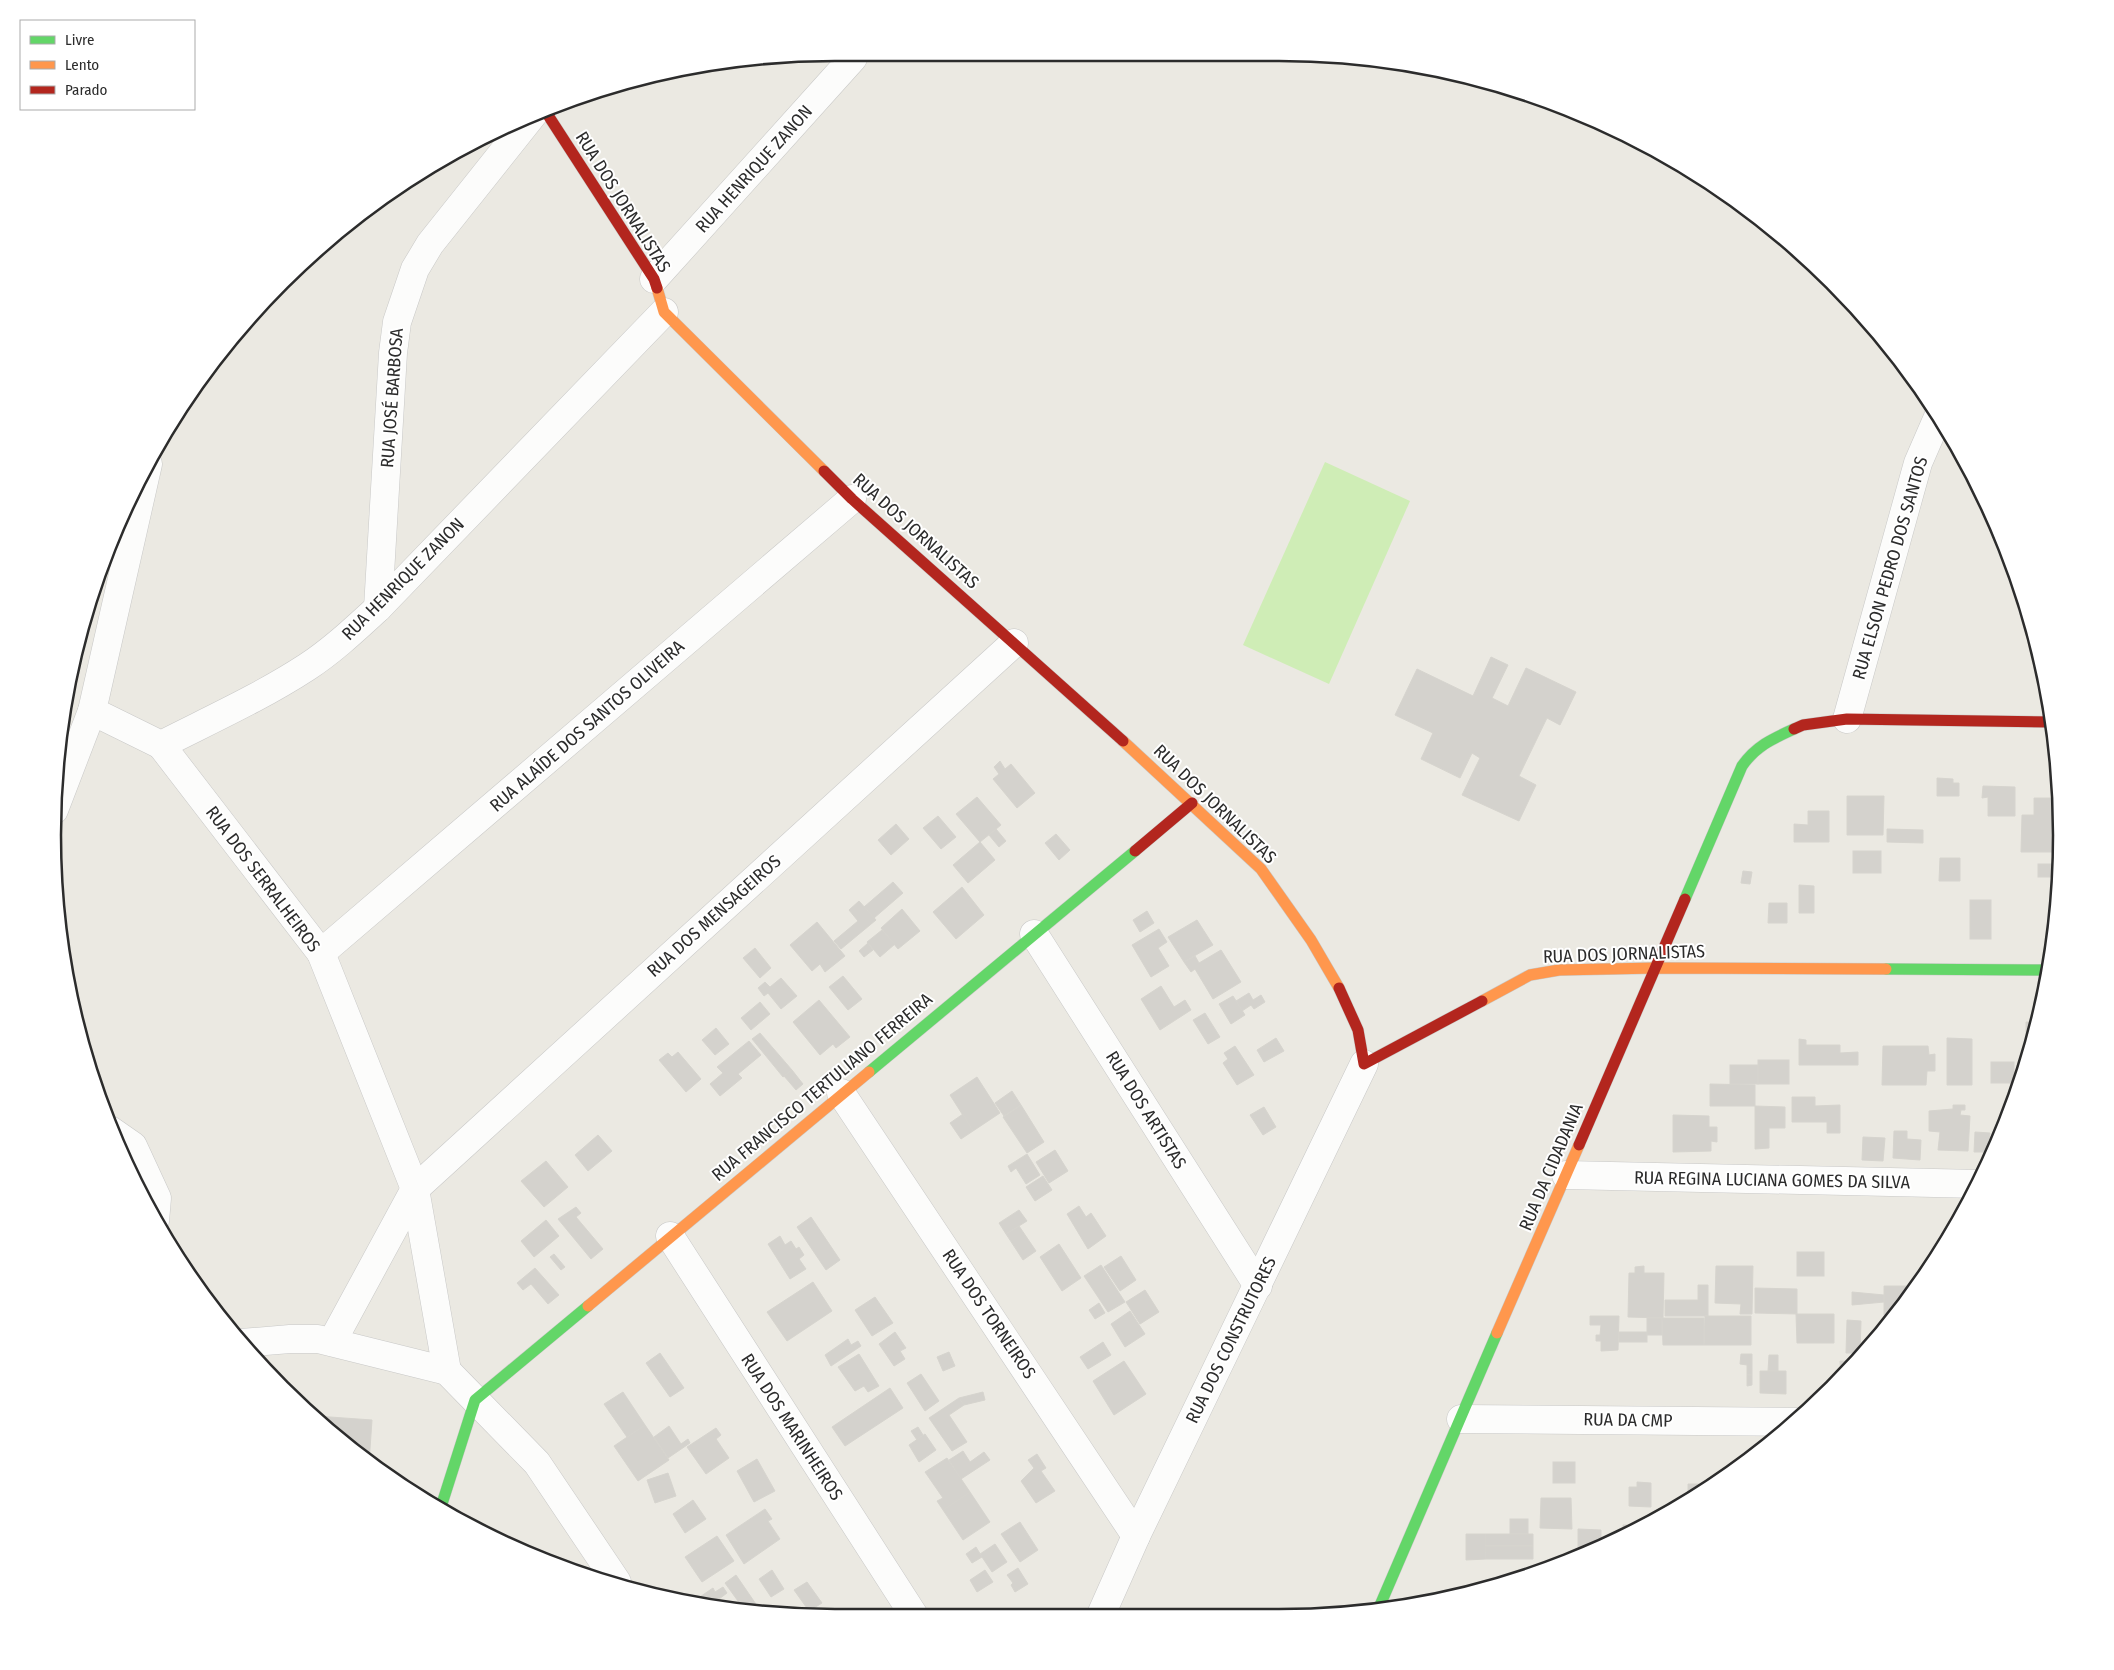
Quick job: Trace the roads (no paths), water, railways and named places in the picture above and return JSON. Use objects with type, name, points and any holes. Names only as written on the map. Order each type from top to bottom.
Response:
[{"type":"street","name":"RUA HENRIQUE ZANON","points":[[654,279],[850,61]]},
{"type":"street","name":"RUA DOS JORNALISTAS","points":[[549,116],[654,279],[664,312],[852,499],[1192,803],[1260,869],[1310,940],[1345,998],[1358,1030],[1364,1064],[1530,975],[1559,970],[1656,968],[2041,970]]},
{"type":"street","name":"RUA JOSÉ BARBOSA","points":[[378,608],[393,353],[397,322],[406,292],[415,269],[430,244],[523,127]]},
{"type":"street","name":"RUA HENRIQUE ZANON","points":[[161,745],[300,672],[334,648],[378,608],[664,312]]},
{"type":"street","name":"RUA ELSON PEDRO DOS SANTOS","points":[[1847,719],[1918,463],[1935,425]]},
{"type":"street","points":[[63,787],[92,711],[142,492]]},
{"type":"street","name":"RUA ALAÍDE DOS SANTOS OLIVEIRA","points":[[321,953],[852,499]]},
{"type":"street","name":"RUA DOS MENSAGEIROS","points":[[332,1342],[415,1189],[1014,643]]},
{"type":"street","points":[[92,711],[161,745]]},
{"type":"street","points":[[1847,719],[2044,722]]},
{"type":"street","name":"RUA DA CIDADANIA","points":[[1382,1602],[1742,766],[1751,753],[1763,743],[1802,725],[1847,719]]},
{"type":"street","name":"RUA DOS SERRALHEIROS","points":[[161,745],[321,953],[415,1189],[447,1371]]},
{"type":"street","name":"RUA FRANCISCO TERTULIANO FERREIRA","points":[[475,1400],[841,1093],[1192,803]]},
{"type":"street","name":"RUA DOS ARTISTAS","points":[[1034,934],[1258,1286]]},
{"type":"street","name":"RUA DOS CONSTRUTORES","points":[[1104,1609],[1136,1536],[1364,1064]]},
{"type":"street","name":"RUA DOS TORNEIROS","points":[[841,1093],[1136,1536]]},
{"type":"street","points":[[124,1140],[133,1146],[157,1198],[156,1206]]},
{"type":"street","name":"RUA REGINA LUCIANA GOMES DA SILVA","points":[[1566,1175],[1969,1184]]},
{"type":"street","name":"RUA DOS MARINHEIROS","points":[[670,1236],[910,1609]]},
{"type":"street","points":[[251,1342],[290,1338],[332,1342],[447,1371],[537,1463],[612,1575]]},
{"type":"street","points":[[443,1502],[475,1400]]},
{"type":"street","name":"RUA DA CMP","points":[[1461,1419],[1783,1422]]}]
